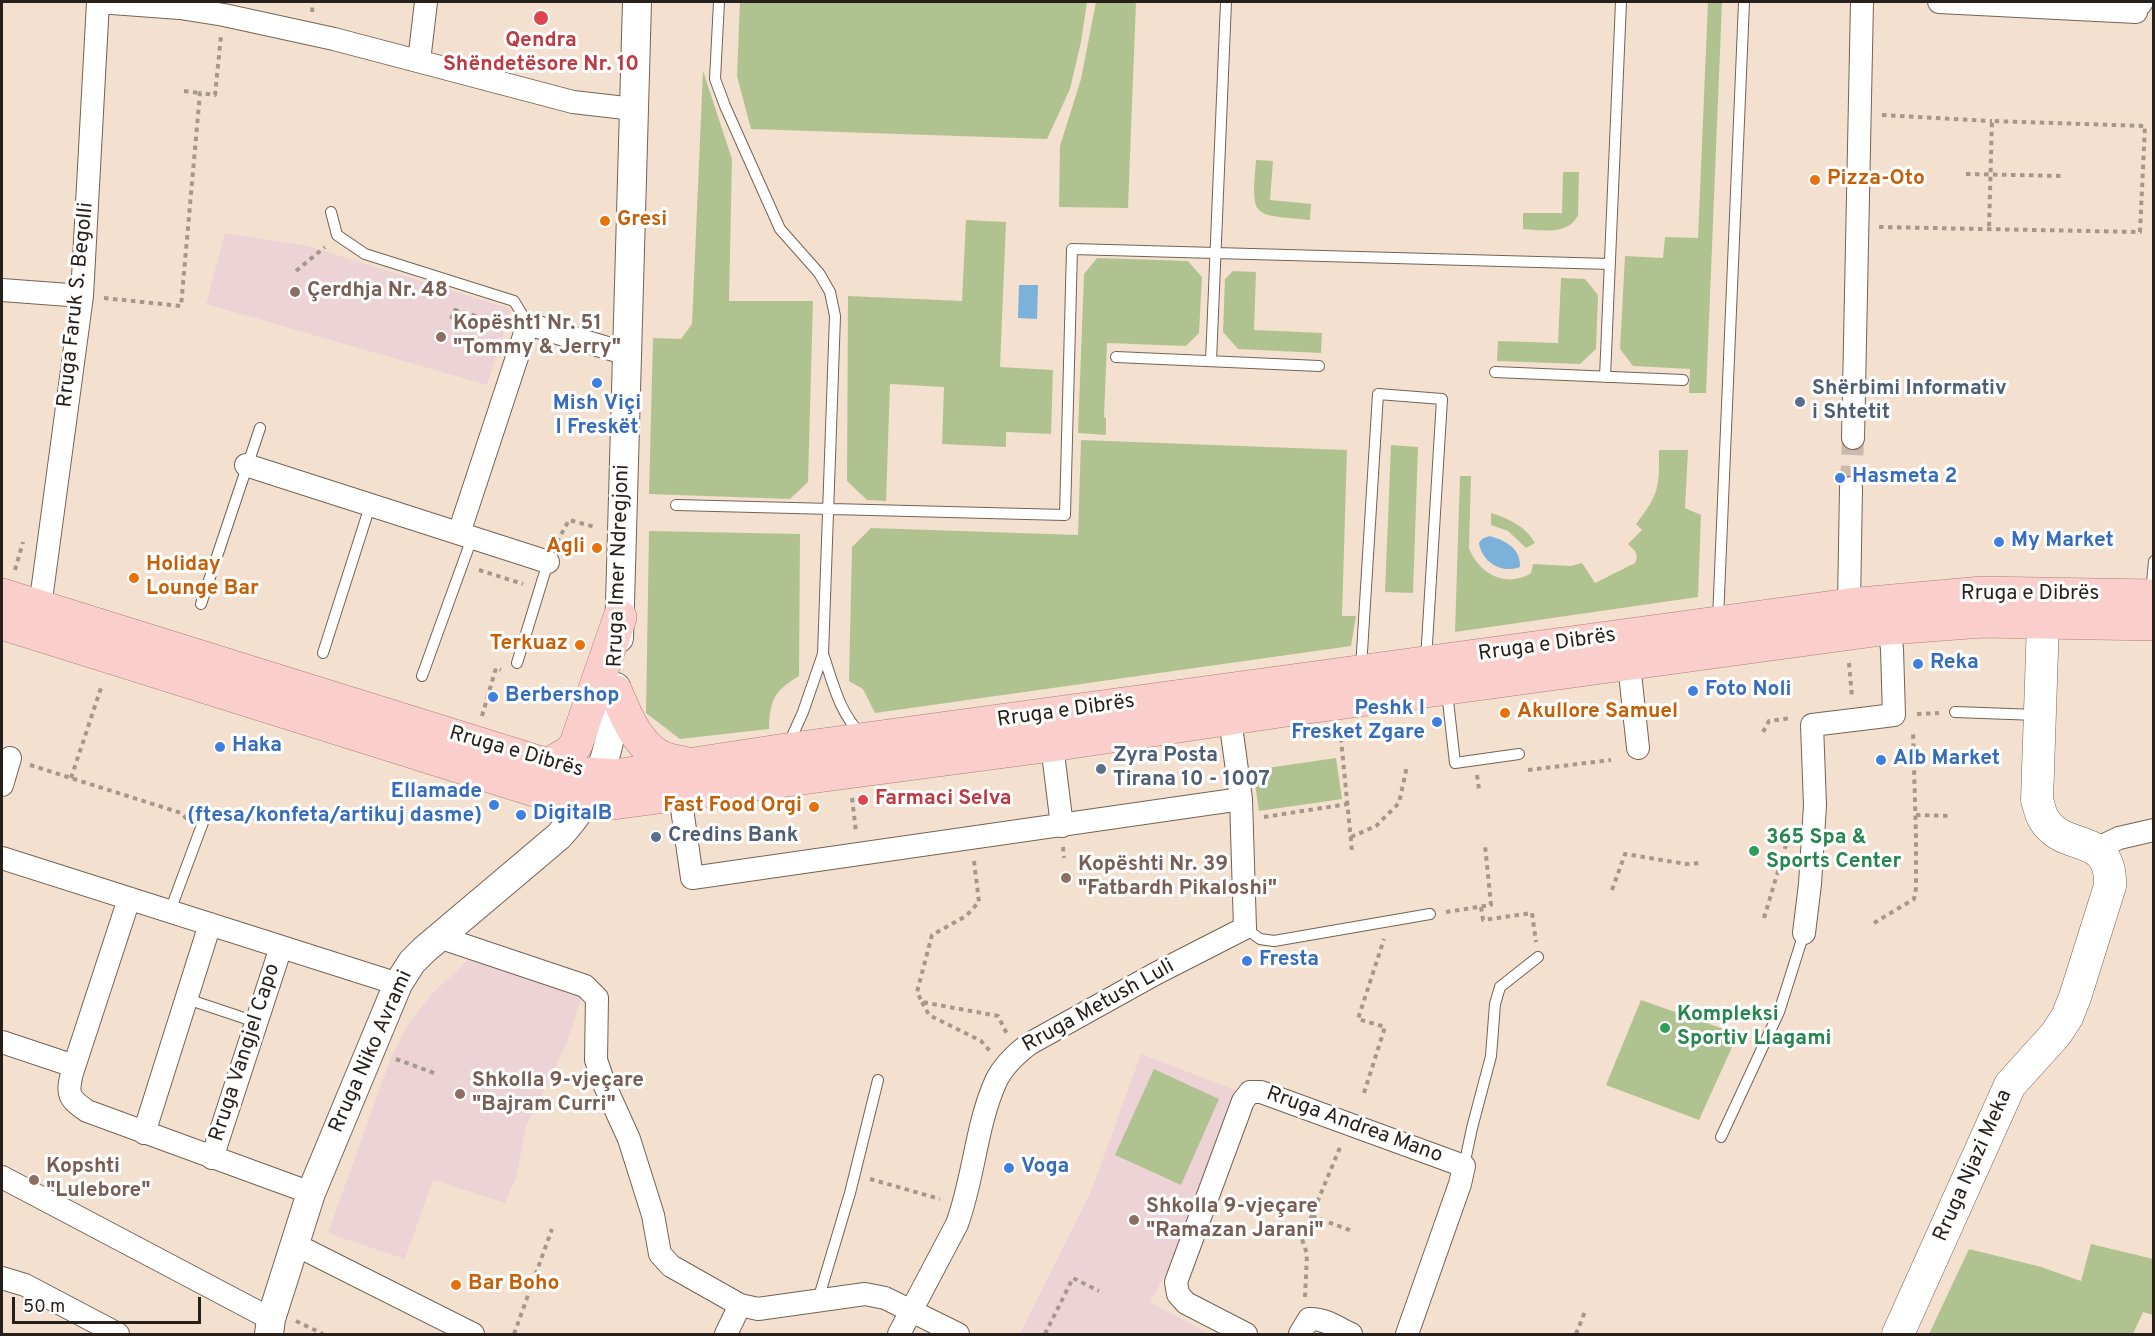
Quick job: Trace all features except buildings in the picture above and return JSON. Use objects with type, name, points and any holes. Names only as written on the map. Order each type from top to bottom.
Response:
[{"type":"main road","name":"Rruga e Dibrës","points":[[2,623],[584,804],[618,804],[684,779],[786,750],[1849,605],[1982,593],[2153,605]]},
{"type":"main road","name":"Rruga e Dibrës","points":[[2,595],[573,773],[600,776],[636,773],[684,779],[1052,745],[1889,628],[1983,621],[2043,622],[2153,605]]},
{"type":"main road","points":[[548,765],[570,752],[576,744],[620,618]]},
{"type":"main road","points":[[2043,622],[2037,800],[2043,818],[2054,831],[2096,849]]},
{"type":"main road","points":[[616,692],[627,720],[644,743],[664,758],[684,779]]},
{"type":"main road","name":"Rruga Njazi Meka","points":[[1899,1335],[2010,1085],[2056,1034],[2067,1017],[2110,886],[2111,874],[2107,860],[2096,849]]},
{"type":"street","name":"Rruga Faruk S. Begolli","points":[[40,607],[82,296],[98,2],[180,8],[224,15],[334,39],[573,102],[634,109]]},
{"type":"street","points":[[419,61],[426,2]]},
{"type":"street","name":"Rruga Imer Ndregjoni","points":[[584,804],[600,776],[613,731],[616,692],[620,618],[636,2]]},
{"type":"street","points":[[1853,438],[1862,2]]},
{"type":"street","points":[[1939,2],[2142,7]]},
{"type":"street","points":[[2,290],[82,296]]},
{"type":"street","points":[[466,536],[517,324],[627,354]]},
{"type":"street","points":[[246,465],[548,562]]},
{"type":"street","points":[[1849,605],[1851,488]]},
{"type":"street","points":[[1804,933],[1815,805],[1812,725],[1903,714],[1889,628]]},
{"type":"street","name":"Rruga e Dibrës","points":[[1629,664],[1638,748]]},
{"type":"street","points":[[1230,719],[1241,799],[1245,928]]},
{"type":"street","points":[[1052,745],[1062,826]]},
{"type":"street","points":[[2,785],[6,757]]},
{"type":"street","points":[[684,779],[692,878],[1241,799]]},
{"type":"street","name":"Rruga Niko Avrami","points":[[270,1327],[310,1193],[398,984],[412,962],[559,836],[584,804]]},
{"type":"street","points":[[2096,849],[2119,838],[2154,830]]},
{"type":"street","name":"Rruga Vangjel Capo","points":[[2,858],[398,984]]},
{"type":"street","points":[[129,898],[74,1066],[68,1088],[71,1098],[87,1111],[310,1193]]},
{"type":"street","points":[[144,1133],[210,924]]},
{"type":"street","name":"Rruga Metush Luli","points":[[899,1335],[957,1224],[964,1206],[988,1104],[1004,1067],[1029,1044],[1155,974],[1245,928]]},
{"type":"street","points":[[439,937],[585,986],[597,998],[596,1060],[604,1086],[629,1139],[653,1215],[660,1254],[671,1266],[740,1305],[758,1309],[865,1294],[885,1298],[958,1335]]},
{"type":"street","name":"Rruga Vangjel Capo","points":[[212,1158],[281,947]]},
{"type":"street","points":[[2,1042],[74,1066]]},
{"type":"street","name":"Rruga Andrea Mano","points":[[1246,1335],[1186,1303],[1179,1294],[1176,1282],[1243,1101],[1250,1092],[1261,1092],[1464,1166]]},
{"type":"street","points":[[1407,1335],[1460,1185],[1464,1166]]},
{"type":"street","points":[[2,1177],[270,1327]]},
{"type":"street","points":[[294,1244],[473,1335]]},
{"type":"street","points":[[2,1278],[25,1285],[118,1335]]},
{"type":"street","points":[[726,1335],[740,1305]]},
{"type":"street","points":[[1302,1330],[1308,1319],[1323,1321],[1351,1335]]},
{"type":"lane","points":[[719,2],[715,79],[780,229],[819,273],[830,292],[836,316],[823,654],[803,712],[786,750]]},
{"type":"lane","points":[[1211,361],[1226,2]]},
{"type":"lane","points":[[1605,377],[1621,2]]},
{"type":"lane","points":[[1718,623],[1744,2]]},
{"type":"lane","points":[[331,212],[337,235],[365,254],[514,301],[517,324]]},
{"type":"lane","points":[[676,505],[1065,515],[1072,249],[1610,264]]},
{"type":"lane","points":[[1116,357],[1319,366]]},
{"type":"lane","points":[[1495,372],[1683,380]]},
{"type":"lane","points":[[1360,672],[1378,394],[1442,399],[1426,663]]},
{"type":"lane","points":[[201,604],[260,428]]},
{"type":"lane","points":[[322,653],[370,506]]},
{"type":"lane","points":[[422,676],[464,566],[466,536]]},
{"type":"lane","points":[[2153,605],[2154,561]]},
{"type":"lane","points":[[517,663],[548,562]]},
{"type":"lane","points":[[823,654],[842,709],[851,724],[867,739]]},
{"type":"lane","points":[[1447,689],[1455,763],[1519,754]]},
{"type":"lane","points":[[1955,712],[2040,715]]},
{"type":"lane","points":[[170,911],[205,817]]},
{"type":"lane","points":[[1245,928],[1260,939],[1274,940],[1430,914]]},
{"type":"lane","points":[[1721,1137],[1779,1012],[1804,933]]},
{"type":"lane","points":[[1464,1166],[1491,1056],[1495,1004],[1500,987],[1539,957]]},
{"type":"lane","points":[[186,999],[256,1022]]},
{"type":"lane","points":[[818,1300],[855,1174],[878,1080]]},
{"type":"path","points":[[184,91],[215,95],[224,15]]},
{"type":"path","points":[[82,296],[181,306],[200,93]]},
{"type":"path","points":[[1857,226],[2140,232],[2145,126],[1860,114]]},
{"type":"path","points":[[1989,228],[1992,121]]},
{"type":"path","points":[[1966,174],[2065,176]]},
{"type":"path","points":[[2135,175],[2143,176]]},
{"type":"path","points":[[296,271],[322,250]]},
{"type":"path","points":[[451,319],[455,310],[517,324]]},
{"type":"path","points":[[548,562],[569,520],[622,535]]},
{"type":"path","points":[[464,566],[539,589]]},
{"type":"path","points":[[1850,665],[1853,699]]},
{"type":"path","points":[[483,711],[495,671]]},
{"type":"path","points":[[71,778],[99,694]]},
{"type":"path","points":[[1874,923],[1914,898],[1916,888],[1916,815],[1903,714],[1955,712]]},
{"type":"path","points":[[1340,726],[1352,851]]},
{"type":"path","points":[[6,757],[181,813],[192,824],[196,841]]},
{"type":"path","points":[[1522,771],[1611,760]]},
{"type":"path","points":[[1351,837],[1376,826],[1399,803],[1407,766]]},
{"type":"path","points":[[1477,776],[1488,775]]},
{"type":"path","points":[[852,798],[859,854]]},
{"type":"path","points":[[1263,817],[1348,804]]},
{"type":"path","points":[[1916,815],[1952,816]]},
{"type":"path","points":[[1764,918],[1789,833]]},
{"type":"path","points":[[972,839],[978,902],[966,916],[932,935],[917,992],[929,1015],[981,1041],[1004,1067]]},
{"type":"path","points":[[1430,914],[1491,905],[1485,845]]},
{"type":"path","points":[[1612,890],[1625,854],[1686,864],[1702,863]]},
{"type":"path","points":[[1481,907],[1483,920],[1532,913],[1539,957]]},
{"type":"path","points":[[1364,1093],[1385,1027],[1358,1019],[1389,921]]},
{"type":"path","points":[[922,1002],[998,1016]]},
{"type":"path","points":[[391,1057],[435,1072]]},
{"type":"path","points":[[1302,1330],[1307,1254],[1302,1239],[1350,1125]]},
{"type":"path","points":[[855,1174],[964,1206]]},
{"type":"path","points":[[1312,1216],[1352,1232]]},
{"type":"path","points":[[514,1335],[552,1229]]},
{"type":"path","points":[[1045,1335],[1073,1278],[1100,1291]]},
{"type":"path","points":[[1576,1335],[1586,1309]]},
{"type":"shaded area","points":[[225,233],[308,246],[511,309],[487,385],[206,304]]},
{"type":"shaded area","name":"Shkolla 9-vjeçare \"Bajram Curri\"","points":[[471,957],[582,995],[567,1043],[526,1127],[516,1178],[505,1203],[433,1180],[405,1259],[328,1233],[391,1057],[409,1023],[432,994]]},
{"type":"shaded area","name":"Shkolla 9-vjeçare \"Ramazan Jarani\"","points":[[1141,1054],[1238,1091],[1179,1251],[1150,1302],[1209,1334],[1020,1334],[1092,1189]]},
{"type":"green space","points":[[740,2],[1087,2],[1070,89],[1047,139],[751,129],[737,76]]},
{"type":"green space","points":[[1096,2],[1136,2],[1128,208],[1059,207],[1060,146],[1081,79]]},
{"type":"green space","points":[[1708,2],[1722,2],[1706,393],[1689,393],[1690,369],[1633,366],[1620,349],[1625,256],[1663,258],[1665,237],[1698,238]]},
{"type":"green space","points":[[703,71],[732,159],[729,301],[813,301],[808,482],[790,499],[649,494],[653,338],[681,339],[692,324]]},
{"type":"green space","points":[[1256,160],[1273,161],[1270,200],[1311,204],[1310,220],[1276,217],[1259,210],[1254,194]]},
{"type":"green space","points":[[1563,172],[1579,172],[1578,215],[1574,222],[1554,230],[1523,229],[1523,213],[1562,213]]},
{"type":"green space","points":[[966,220],[1006,222],[1000,367],[1053,370],[1051,434],[1006,432],[1006,447],[942,444],[944,387],[890,384],[886,501],[867,500],[847,481],[848,296],[962,301]]},
{"type":"green space","points":[[1097,258],[1188,261],[1202,277],[1199,333],[1186,346],[1107,343],[1104,417],[1106,418],[1106,435],[1078,433],[1084,274]]},
{"type":"green space","points":[[1233,271],[1256,272],[1254,330],[1322,333],[1321,353],[1238,349],[1223,332],[1225,279]]},
{"type":"green space","points":[[1561,278],[1585,279],[1598,295],[1596,349],[1580,364],[1497,361],[1498,341],[1558,343]]},
{"type":"green space","points":[[1081,440],[1347,450],[1342,616],[1356,616],[1351,646],[875,713],[863,689],[849,681],[852,547],[871,528],[1078,535]]},
{"type":"green space","points":[[1391,445],[1418,447],[1413,593],[1385,592]]},
{"type":"green space","points":[[1659,450],[1688,450],[1685,508],[1701,515],[1698,597],[1455,632],[1460,476],[1471,476],[1469,548],[1473,557],[1486,571],[1503,579],[1512,579],[1522,578],[1531,573],[1533,564],[1571,566],[1582,563],[1595,583],[1635,563],[1637,557],[1635,551],[1628,544],[1642,530],[1636,524],[1650,505],[1657,489]]},
{"type":"green space","points":[[1491,513],[1516,524],[1527,532],[1535,543],[1526,548],[1508,531],[1491,525]]},
{"type":"green space","points":[[649,531],[800,534],[799,676],[775,697],[772,703],[769,729],[680,739],[646,713]]},
{"type":"green space","points":[[1336,758],[1342,799],[1259,811],[1253,770]]},
{"type":"green space","points":[[1641,1000],[1738,1034],[1699,1120],[1606,1085]]},
{"type":"green space","points":[[1154,1069],[1219,1099],[1181,1185],[1115,1155]]},
{"type":"green space","points":[[2091,1244],[2153,1259],[2153,1315],[2143,1312],[2133,1334],[1929,1334],[1969,1249],[2041,1267],[2081,1281]]},
{"type":"water","points":[[1019,285],[1038,285],[1037,319],[1018,318]]},
{"type":"water","points":[[1489,536],[1501,540],[1515,550],[1520,560],[1520,567],[1506,569],[1488,561],[1479,543]]},
{"type":"tunnel","points":[[1851,488],[1853,438]]},
{"type":"place","name":"Qendra Shëndetësore Nr. 10","points":[[541,18]]},
{"type":"place","name":"Pizza-Oto","points":[[1815,180]]},
{"type":"place","name":"Gresi","points":[[605,221]]},
{"type":"place","name":"Çerdhja Nr. 48","points":[[295,292]]},
{"type":"place","name":"Kopësht1 Nr. 51 \"Tommy & Jerry\"","points":[[441,337]]},
{"type":"place","name":"Mish Viçi I Freskët","points":[[597,383]]},
{"type":"place","name":"Shërbimi Informativ i Shtetit","points":[[1800,402]]},
{"type":"place","name":"Hasmeta 2","points":[[1840,478]]},
{"type":"place","name":"My Market","points":[[1999,542]]},
{"type":"place","name":"Agli","points":[[597,548]]},
{"type":"place","name":"Holiday Lounge Bar","points":[[134,578]]},
{"type":"place","name":"Terkuaz","points":[[580,645]]},
{"type":"place","name":"Reka","points":[[1918,664]]},
{"type":"place","name":"Foto Noli","points":[[1693,691]]},
{"type":"place","name":"Berbershop","points":[[493,697]]},
{"type":"place","name":"Akullore Samuel","points":[[1505,713]]},
{"type":"place","name":"Peshk I Fresket Zgare","points":[[1437,722]]},
{"type":"place","name":"Haka","points":[[220,747]]},
{"type":"place","name":"Alb Market","points":[[1881,760]]},
{"type":"place","name":"Zyra Posta Tirana 10 - 1007","points":[[1101,769]]},
{"type":"place","name":"Farmaci Selva","points":[[863,800]]},
{"type":"place","name":"Ellamade (ftesa/konfeta/artikuj dasme)","points":[[494,805]]},
{"type":"place","name":"Fast Food Orgi","points":[[814,807]]},
{"type":"place","name":"DigitalB","points":[[521,815]]},
{"type":"place","name":"Credins Bank","points":[[656,837]]},
{"type":"place","name":"365 Spa & Sports Center","points":[[1754,851]]},
{"type":"place","name":"Kopështi Nr. 39 \"Fatbardh Pikaloshi\"","points":[[1066,878]]},
{"type":"place","name":"Fresta","points":[[1247,961]]},
{"type":"place","name":"Kompleksi Sportiv Llagami","points":[[1665,1028]]},
{"type":"place","name":"Shkolla 9-vjeçare \"Bajram Curri\"","points":[[460,1094]]},
{"type":"place","name":"Voga","points":[[1009,1168]]},
{"type":"place","name":"Kopshti \"Lulebore\"","points":[[34,1180]]},
{"type":"place","name":"Shkolla 9-vjeçare \"Ramazan Jarani\"","points":[[1134,1220]]},
{"type":"place","name":"Bar Boho","points":[[456,1285]]}]
